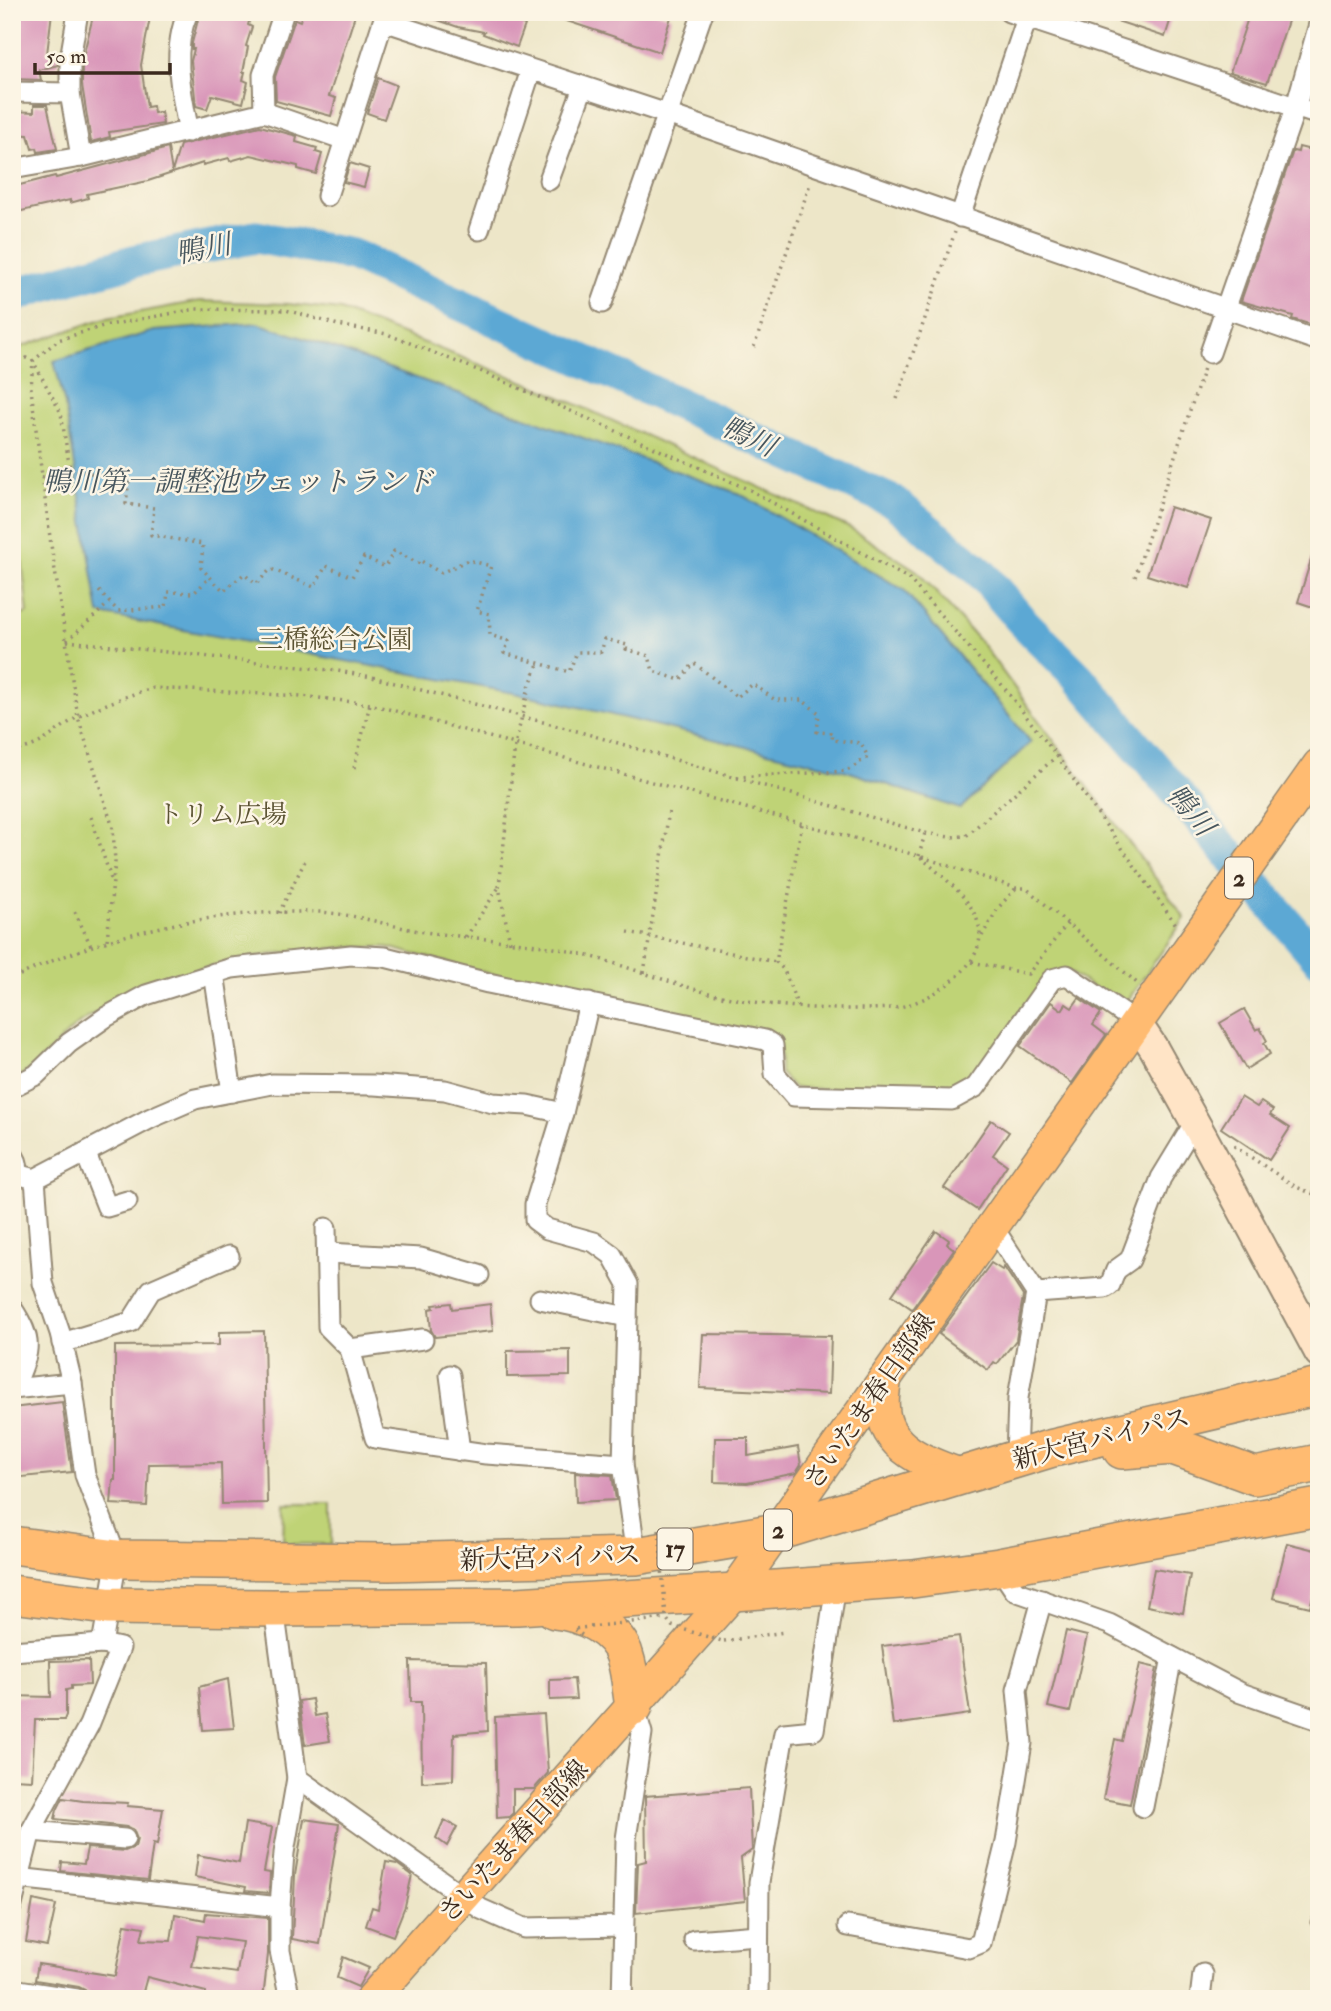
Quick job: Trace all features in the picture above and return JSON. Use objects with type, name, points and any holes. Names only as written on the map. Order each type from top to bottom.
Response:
[{"type":"highway","name":"新大宮バイパス","points":[[12,1545],[117,1559],[389,1562],[777,1532],[1049,1449],[1319,1386]]},
{"type":"highway","points":[[1016,1459],[1173,1446],[1255,1476],[1319,1463]]},
{"type":"highway","name":"新大宮バイパス","points":[[12,1594],[107,1606],[274,1608],[517,1606],[734,1592],[913,1578],[999,1567],[1319,1507]]},
{"type":"highway","points":[[517,1606],[561,1610],[591,1631],[618,1642],[625,1655],[634,1706]]},
{"type":"main road","name":"さいたま春日部線","points":[[372,1999],[734,1592],[1319,765]]},
{"type":"main road","points":[[884,1380],[883,1409],[887,1426],[898,1441],[911,1454],[927,1463],[961,1475]]},
{"type":"street","points":[[78,12],[70,59],[70,93],[81,156]]},
{"type":"street","points":[[188,12],[181,28],[178,76],[189,132]]},
{"type":"street","points":[[264,112],[263,75],[284,12]]},
{"type":"street","points":[[602,303],[703,12]]},
{"type":"street","points":[[960,217],[1021,14],[1319,115]]},
{"type":"street","points":[[327,196],[385,17],[531,70],[667,114],[1319,341]]},
{"type":"street","points":[[1210,353],[1296,107],[1319,24]]},
{"type":"street","points":[[478,230],[531,70]]},
{"type":"street","points":[[549,180],[583,86]]},
{"type":"street","points":[[12,92],[70,93]]},
{"type":"street","points":[[12,169],[189,132],[264,112],[345,140]]},
{"type":"street","points":[[12,1087],[36,1074],[69,1043],[106,1017],[146,995],[232,968],[351,955],[385,957],[488,983],[765,1040],[773,1045],[775,1074],[794,1096],[952,1100],[976,1087],[1052,979],[1067,975],[1145,1010],[1153,1047],[1310,1316],[1319,1353]]},
{"type":"street","points":[[214,973],[232,1092]]},
{"type":"street","points":[[589,1003],[563,1113],[536,1204],[536,1220],[547,1229],[594,1242],[612,1255],[628,1284],[623,1464],[648,1543]]},
{"type":"street","points":[[21,1179],[86,1154],[151,1118],[195,1099],[272,1084],[374,1085],[445,1090],[493,1102],[527,1105],[563,1113]]},
{"type":"street","points":[[1036,1293],[1105,1288],[1110,1285],[1116,1270],[1130,1260],[1161,1178],[1199,1129]]},
{"type":"street","points":[[12,1154],[17,1159],[43,1283],[72,1384],[85,1475],[117,1559],[102,1644]]},
{"type":"street","points":[[86,1154],[107,1207],[127,1201]]},
{"type":"street","points":[[993,1227],[1036,1293],[1018,1398],[1016,1459]]},
{"type":"street","points":[[326,1228],[328,1327],[350,1349],[375,1438],[460,1451],[623,1464]]},
{"type":"street","points":[[327,1253],[421,1258],[479,1275]]},
{"type":"street","points":[[62,1343],[131,1322],[151,1290],[229,1256]]},
{"type":"street","points":[[540,1299],[627,1317]]},
{"type":"street","points":[[12,1308],[28,1341],[25,1359],[13,1389],[72,1384]]},
{"type":"street","points":[[350,1349],[423,1339]]},
{"type":"street","points":[[450,1375],[460,1451]]},
{"type":"street","points":[[999,1567],[1015,1591],[1109,1624],[1241,1693],[1319,1720]]},
{"type":"street","points":[[758,1999],[759,1882],[785,1733],[814,1730],[836,1585]]},
{"type":"street","points":[[848,1926],[969,1948],[981,1943],[1006,1842],[1022,1743],[1017,1690],[1042,1600]]},
{"type":"street","points":[[274,1608],[297,1778],[284,1853],[280,1907],[280,1951],[290,1999]]},
{"type":"street","points":[[12,1651],[102,1644],[120,1648],[89,1725],[31,1831],[12,1905]]},
{"type":"street","points":[[1143,1807],[1172,1657]]},
{"type":"street","points":[[622,1999],[626,1839],[642,1733],[634,1706]]},
{"type":"street","points":[[297,1778],[481,1909],[524,1928],[623,1926]]},
{"type":"street","points":[[31,1831],[125,1839]]},
{"type":"street","points":[[17,1878],[280,1907]]},
{"type":"street","points":[[694,1940],[758,1935]]},
{"type":"street","points":[[1200,1999],[1203,1974]]},
{"type":"street","points":[[12,1989],[77,1999]]},
{"type":"path","points":[[754,347],[816,166]]},
{"type":"path","points":[[897,398],[960,217]]},
{"type":"path","points":[[107,940],[115,862],[113,828],[78,717],[42,477],[31,389],[33,361],[58,341],[103,326],[196,309],[286,310],[338,325],[387,334],[480,370],[768,499],[909,579],[1002,685],[1196,939]]},
{"type":"path","points":[[1135,577],[1210,353]]},
{"type":"path","points":[[12,361],[24,357],[33,361],[61,414],[70,470]]},
{"type":"path","points":[[42,477],[70,470],[129,479],[126,504],[154,508],[150,535],[203,544],[201,568],[224,591],[244,574],[256,584],[271,569],[314,587],[326,565],[352,578],[363,557],[385,567],[394,551],[420,564],[421,561],[441,573],[468,560],[491,566],[477,611],[489,614],[490,635],[509,641],[504,653],[569,672],[577,652],[601,652],[605,639],[649,656],[653,671],[680,680],[694,663],[737,697],[753,684],[775,699],[802,701],[819,713],[817,732],[833,733],[832,740],[862,743],[868,757],[847,771],[732,777]]},
{"type":"path","points":[[99,592],[118,611],[166,607],[167,592],[194,593],[210,577]]},
{"type":"path","points":[[67,640],[109,603]]},
{"type":"path","points":[[67,640],[372,677],[522,716],[925,833],[949,837],[966,836],[1058,756]]},
{"type":"path","points":[[510,942],[499,887],[515,745],[529,687],[538,664]]},
{"type":"path","points":[[12,750],[32,749],[78,717],[131,694],[153,688],[302,696],[370,704],[919,856],[1016,888],[1026,888],[1068,923],[1145,1010]]},
{"type":"path","points":[[354,768],[370,704]]},
{"type":"path","points":[[644,973],[669,811]]},
{"type":"path","points":[[90,817],[113,883]]},
{"type":"path","points":[[776,962],[802,824]]},
{"type":"path","points":[[919,856],[925,833]]},
{"type":"path","points":[[919,856],[965,897],[976,914],[981,937]]},
{"type":"path","points":[[279,912],[304,861]]},
{"type":"path","points":[[466,937],[499,887]]},
{"type":"path","points":[[12,979],[107,940],[225,915],[330,912],[421,931],[555,948],[717,995],[798,1007],[847,1010],[897,1008],[939,991],[972,962],[981,937],[998,908],[1016,888]]},
{"type":"path","points":[[75,912],[91,946]]},
{"type":"path","points":[[972,962],[1028,974],[1068,923]]},
{"type":"path","points":[[628,932],[776,962],[784,970],[798,1007]]},
{"type":"path","points":[[1199,1129],[1219,1137],[1296,1187],[1319,1196]]},
{"type":"path","points":[[648,1543],[666,1618],[672,1626],[722,1641],[785,1632]]},
{"type":"path","points":[[591,1631],[666,1618]]},
{"type":"green space","name":"三橋総合公園","points":[[200,301],[288,304],[340,310],[540,388],[850,528],[917,571],[982,644],[1185,918],[1123,1007],[1068,971],[972,1080],[944,1092],[794,1088],[780,1073],[780,1049],[387,947],[307,950],[267,955],[228,962],[152,985],[81,1022],[35,1066],[12,1080],[12,617],[28,613],[12,475],[12,350],[102,319]]},
{"type":"green space","points":[[284,1504],[331,1504],[331,1544],[283,1544]]},
{"type":"water","name":"鴨川第一調整池ウェットランド","points":[[257,323],[740,494],[904,590],[1031,742],[960,809],[847,771],[545,699],[99,614],[65,405],[54,361],[154,331]]},
{"type":"building","points":[[12,12],[52,12],[47,54],[58,54],[58,65],[39,70],[41,80],[12,79]]},
{"type":"building","points":[[94,12],[151,12],[141,65],[147,107],[153,106],[154,113],[161,112],[163,124],[109,132],[110,137],[91,142],[82,85],[82,61]]},
{"type":"building","points":[[200,12],[230,12],[250,18],[248,25],[252,27],[246,46],[248,47],[243,72],[243,80],[248,82],[243,103],[212,95],[207,109],[196,106],[191,61],[194,49],[192,43]]},
{"type":"building","points":[[303,12],[356,12],[329,96],[336,98],[331,116],[276,101],[275,77],[295,19],[300,21]]},
{"type":"building","points":[[426,12],[519,12],[516,21],[525,25],[517,47],[483,34],[484,32],[426,16]]},
{"type":"building","points":[[550,12],[655,12],[671,17],[660,52],[549,15]]},
{"type":"building","points":[[1099,12],[1173,12],[1165,37],[1099,15]]},
{"type":"building","points":[[1250,12],[1291,12],[1267,83],[1230,72]]},
{"type":"building","points":[[378,78],[396,85],[384,119],[367,113]]},
{"type":"building","points":[[34,105],[47,105],[57,149],[38,152],[37,148],[32,149],[28,135],[12,134],[12,111],[34,112]]},
{"type":"building","points":[[260,126],[297,136],[296,142],[317,148],[316,152],[322,154],[316,174],[298,169],[298,166],[251,155],[230,161],[229,158],[203,163],[148,181],[87,194],[88,198],[70,203],[70,200],[17,212],[12,187],[168,148],[172,172],[180,145]]},
{"type":"building","points":[[1299,147],[1319,152],[1319,327],[1292,319],[1293,316],[1241,301],[1293,151],[1298,152]]},
{"type":"building","points":[[350,163],[369,169],[364,187],[344,182]]},
{"type":"building","points":[[1170,507],[1211,520],[1188,588],[1147,575]]},
{"type":"building","points":[[1315,547],[1319,547],[1319,609],[1298,602]]},
{"type":"building","points":[[1079,998],[1101,1013],[1093,1025],[1106,1035],[1072,1083],[1020,1046],[1051,1002],[1062,1010],[1066,1004],[1072,1008]]},
{"type":"building","points":[[1244,1009],[1256,1030],[1260,1028],[1270,1054],[1246,1069],[1220,1023]]},
{"type":"building","points":[[1241,1097],[1257,1107],[1261,1102],[1273,1110],[1270,1115],[1290,1128],[1269,1160],[1221,1128]]},
{"type":"building","points":[[991,1120],[1009,1132],[993,1155],[1007,1165],[977,1210],[944,1188]]},
{"type":"building","points":[[936,1231],[949,1240],[947,1244],[954,1249],[912,1309],[892,1295]]},
{"type":"building","points":[[991,1263],[1002,1270],[1004,1267],[1023,1296],[1016,1340],[997,1364],[994,1362],[988,1370],[939,1334]]},
{"type":"building","points":[[451,1303],[452,1309],[490,1304],[493,1331],[435,1337],[431,1330],[429,1309],[434,1308],[433,1305]]},
{"type":"building","points":[[264,1331],[267,1503],[222,1504],[221,1463],[149,1464],[147,1506],[111,1504],[115,1480],[115,1346],[219,1345],[219,1332]]},
{"type":"building","points":[[703,1334],[831,1336],[829,1394],[700,1388]]},
{"type":"building","points":[[570,1350],[570,1376],[507,1377],[507,1351]]},
{"type":"building","points":[[62,1402],[72,1472],[12,1478],[12,1408]]},
{"type":"building","points":[[715,1438],[748,1438],[748,1456],[798,1447],[801,1465],[796,1473],[747,1483],[714,1482]]},
{"type":"building","points":[[575,1473],[612,1475],[616,1500],[576,1502]]},
{"type":"building","points":[[1287,1543],[1319,1551],[1319,1589],[1315,1588],[1310,1607],[1273,1598]]},
{"type":"building","points":[[1154,1569],[1190,1575],[1183,1613],[1147,1606]]},
{"type":"building","points":[[1066,1631],[1087,1636],[1070,1712],[1048,1707]]},
{"type":"building","points":[[959,1636],[970,1714],[893,1725],[882,1646]]},
{"type":"building","points":[[89,1660],[90,1685],[71,1686],[71,1689],[66,1690],[64,1720],[35,1720],[32,1780],[12,1779],[12,1696],[51,1697],[50,1661]]},
{"type":"building","points":[[410,1661],[486,1663],[488,1731],[454,1734],[453,1780],[422,1782],[421,1702],[411,1702]]},
{"type":"building","points":[[1140,1664],[1157,1668],[1130,1804],[1103,1799],[1115,1739],[1122,1741]]},
{"type":"building","points":[[228,1679],[234,1728],[203,1730],[199,1687]]},
{"type":"building","points":[[574,1679],[576,1699],[550,1700],[550,1680]]},
{"type":"building","points":[[312,1699],[315,1716],[325,1714],[330,1741],[305,1745],[299,1701]]},
{"type":"building","points":[[544,1714],[548,1773],[534,1789],[513,1789],[513,1813],[509,1817],[497,1818],[495,1717]]},
{"type":"building","points":[[749,1788],[752,1850],[741,1858],[745,1901],[636,1913],[638,1863],[646,1861],[645,1796]]},
{"type":"building","points":[[63,1798],[128,1803],[127,1806],[163,1809],[157,1845],[153,1844],[148,1880],[61,1871],[62,1862],[84,1864],[87,1848],[125,1851],[135,1847],[137,1839],[133,1829],[127,1827],[55,1819]]},
{"type":"building","points":[[304,1819],[339,1824],[320,1944],[292,1939],[295,1875]]},
{"type":"building","points":[[444,1820],[457,1827],[447,1846],[436,1838]]},
{"type":"building","points":[[245,1823],[272,1827],[264,1872],[270,1873],[269,1893],[245,1891],[246,1887],[195,1877],[198,1855],[239,1863]]},
{"type":"building","points":[[386,1862],[397,1864],[412,1875],[405,1906],[393,1936],[366,1926],[372,1907],[378,1909]]},
{"type":"building","points":[[33,1900],[56,1905],[47,1946],[26,1942]]},
{"type":"building","points":[[206,1913],[268,1918],[268,1954],[263,1999],[205,1999],[206,1992],[147,1977],[142,1995],[123,1994],[121,1999],[110,1999],[89,1995],[79,1987],[35,1980],[38,1964],[115,1976],[125,1924],[144,1927],[141,1940],[171,1941],[175,1914],[205,1920]],"holes":[[[198,1936],[242,1942],[237,1973],[192,1967]]]},
{"type":"building","points":[[343,1957],[369,1968],[358,1987],[337,1978]]},
{"type":"waterway","name":"鴨川","points":[[12,297],[134,261],[256,237],[352,255],[894,502],[981,573],[1021,620],[1079,678],[1319,960]]},
{"type":"park label","name":"トリム広場","points":[[222,814]]}]
